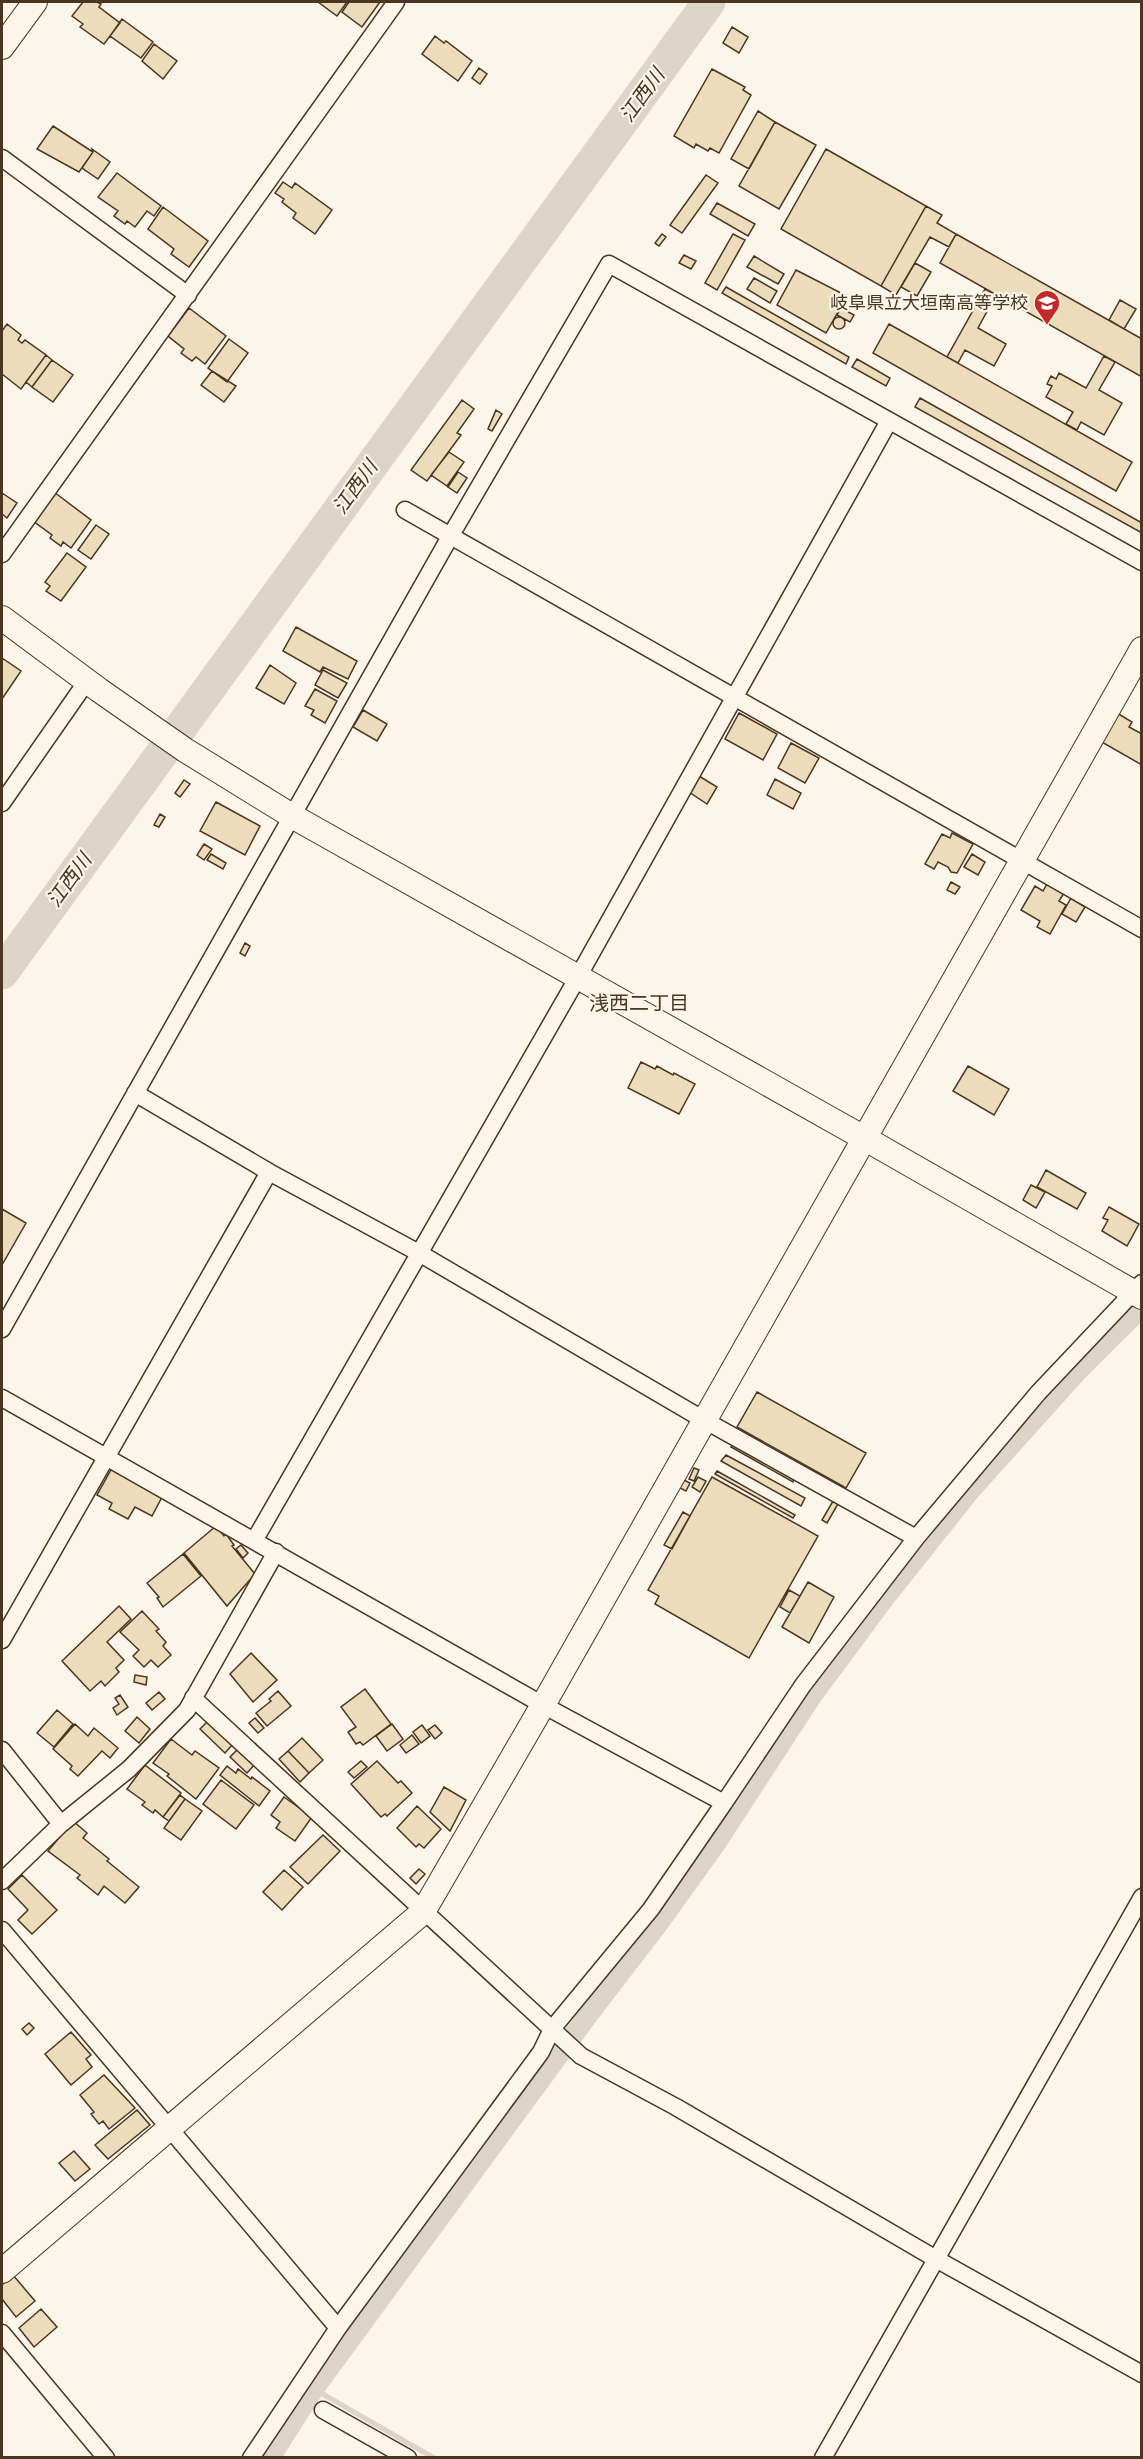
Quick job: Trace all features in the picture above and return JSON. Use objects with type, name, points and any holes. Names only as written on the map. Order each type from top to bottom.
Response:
[{"type":"street","points":[[2,47],[35,2]]},
{"type":"street","points":[[2,554],[396,2]]},
{"type":"street","points":[[2,158],[188,295]]},
{"type":"street","points":[[2,1329],[451,535],[609,264],[1142,562]]},
{"type":"street","points":[[254,1541],[578,977],[889,421]]},
{"type":"street","points":[[405,510],[1142,929]]},
{"type":"street","points":[[2,618],[93,686],[185,750],[292,816],[1138,1291],[1038,1393],[916,1538],[804,1685],[651,1909],[553,2029],[542,2052],[338,2328],[251,2457]]},
{"type":"street","points":[[2,2271],[423,1912],[543,1705],[1142,649]]},
{"type":"street","points":[[2,803],[93,686]]},
{"type":"street","points":[[135,1093],[269,1172],[420,1253],[704,1420],[916,1538]]},
{"type":"street","points":[[2,1640],[269,1172]]},
{"type":"street","points":[[2,1398],[543,1705],[724,1803]]},
{"type":"street","points":[[2,1881],[62,1824],[129,1768],[187,1710],[276,1552]]},
{"type":"street","points":[[193,1698],[581,2056],[676,2107],[936,2259],[1142,2374]]},
{"type":"street","points":[[2,1750],[62,1824]]},
{"type":"street","points":[[823,2457],[1142,1897]]},
{"type":"street","points":[[2,1930],[338,2328]]},
{"type":"street","points":[[2,2333],[106,2457]]},
{"type":"street","points":[[323,2410],[407,2457]]},
{"type":"building","points":[[83,2],[101,4],[99,7],[120,23],[104,44],[80,27],[83,24],[72,16]]},
{"type":"building","points":[[318,2],[347,2],[337,16]]},
{"type":"building","points":[[349,2],[380,2],[362,27],[342,12]]},
{"type":"building","points":[[122,19],[153,42],[141,58],[110,36]]},
{"type":"building","points":[[732,27],[748,37],[739,53],[723,43]]},
{"type":"building","points":[[435,36],[444,43],[446,41],[472,61],[458,81],[422,54]]},
{"type":"building","points":[[154,44],[177,61],[163,79],[142,61]]},
{"type":"building","points":[[479,68],[487,74],[480,84],[472,78]]},
{"type":"building","points":[[712,69],[745,87],[743,90],[751,95],[719,153],[710,148],[708,151],[696,144],[694,148],[674,136]]},
{"type":"building","points":[[758,111],[775,122],[749,169],[731,159]]},
{"type":"building","points":[[775,122],[816,145],[779,209],[739,186]]},
{"type":"building","points":[[53,126],[93,152],[79,172],[37,149]]},
{"type":"building","points":[[92,149],[110,162],[98,179],[82,168],[93,152]]},
{"type":"building","points":[[826,149],[926,206],[881,286],[781,229]]},
{"type":"building","points":[[117,173],[161,206],[154,216],[147,211],[135,227],[127,221],[125,224],[114,216],[118,211],[98,197]]},
{"type":"building","points":[[706,175],[718,183],[682,233],[670,225]]},
{"type":"building","points":[[283,182],[292,188],[295,183],[332,210],[315,234],[293,218],[296,213],[282,202],[284,199],[275,193]]},
{"type":"building","points":[[717,203],[755,224],[748,236],[710,214]]},
{"type":"building","points":[[926,206],[942,215],[937,223],[956,234],[949,247],[930,237],[896,295],[881,286]]},
{"type":"building","points":[[163,207],[208,241],[189,267],[171,254],[174,249],[148,229]]},
{"type":"building","points":[[662,234],[666,237],[659,246],[655,243]]},
{"type":"building","points":[[733,234],[745,240],[717,290],[705,283]]},
{"type":"building","points":[[956,234],[1142,339],[1142,377],[940,263]]},
{"type":"building","points":[[684,255],[696,261],[691,269],[679,263]]},
{"type":"building","points":[[754,256],[784,274],[778,284],[747,267]]},
{"type":"building","points":[[915,263],[931,272],[917,296],[901,287]]},
{"type":"building","points":[[796,270],[847,296],[826,333],[777,305]]},
{"type":"building","points":[[754,278],[777,291],[770,303],[747,289]]},
{"type":"building","points":[[726,287],[849,357],[846,364],[722,293]]},
{"type":"building","points":[[985,289],[996,295],[978,328],[1006,344],[994,366],[965,350],[958,363],[947,357]]},
{"type":"building","points":[[1120,300],[1136,309],[1124,329],[1109,320]]},
{"type":"building","points":[[189,308],[226,336],[205,364],[196,357],[192,361],[181,353],[184,349],[168,336]]},
{"type":"building","points":[[841,308],[854,315],[850,322],[837,315]]},
{"type":"building","points":[[841,317],[845,323],[841,329],[837,329],[833,321]]},
{"type":"building","points":[[7,324],[21,335],[18,340],[22,343],[25,340],[46,355],[21,389],[2,374],[2,331]]},
{"type":"building","points":[[889,324],[1132,462],[1116,491],[873,353]]},
{"type":"building","points":[[229,339],[248,353],[227,382],[208,368]]},
{"type":"building","points":[[46,355],[52,360],[32,387],[26,382]]},
{"type":"building","points":[[1104,356],[1115,362],[1099,390],[1122,403],[1104,435],[1081,422],[1077,430],[1066,424],[1073,412],[1046,397],[1052,386],[1047,384],[1051,376],[1056,379],[1059,373],[1086,388]]},
{"type":"building","points":[[857,359],[890,378],[886,386],[852,367]]},
{"type":"building","points":[[52,360],[73,375],[53,402],[32,387]]},
{"type":"building","points":[[212,371],[236,386],[224,402],[201,385]]},
{"type":"building","points":[[920,398],[1142,523],[1142,533],[915,407]]},
{"type":"building","points":[[462,400],[474,409],[457,433],[461,435],[427,481],[411,470]]},
{"type":"building","points":[[496,410],[502,414],[492,431],[488,429]]},
{"type":"building","points":[[449,452],[464,462],[447,486],[431,475]]},
{"type":"building","points":[[458,472],[467,478],[457,493],[448,487]]},
{"type":"building","points":[[54,492],[91,520],[71,548],[63,542],[61,546],[50,538],[52,535],[33,521]]},
{"type":"building","points":[[2,493],[17,503],[7,518],[2,514]]},
{"type":"building","points":[[96,525],[109,534],[91,559],[78,550]]},
{"type":"building","points":[[67,553],[86,567],[61,601],[46,591],[50,586],[45,582]]},
{"type":"building","points":[[296,627],[357,661],[348,679],[323,667],[320,672],[283,651]]},
{"type":"building","points":[[2,658],[21,671],[2,699]]},
{"type":"building","points":[[270,665],[296,683],[284,704],[256,688]]},
{"type":"building","points":[[323,670],[347,683],[338,698],[315,685]]},
{"type":"building","points":[[315,689],[337,701],[325,723],[311,715],[314,710],[305,706]]},
{"type":"building","points":[[363,710],[387,724],[377,741],[353,727]]},
{"type":"building","points":[[739,713],[777,734],[763,760],[725,739]]},
{"type":"building","points":[[1117,713],[1132,722],[1129,727],[1142,734],[1142,765],[1100,741]]},
{"type":"building","points":[[791,743],[819,758],[805,783],[778,768]]},
{"type":"building","points":[[699,776],[717,787],[707,804],[689,792]]},
{"type":"building","points":[[775,779],[801,793],[793,809],[767,795]]},
{"type":"building","points":[[184,780],[190,784],[180,797],[175,793]]},
{"type":"building","points":[[216,802],[260,826],[245,855],[200,831]]},
{"type":"building","points":[[160,814],[165,817],[159,827],[154,825]]},
{"type":"building","points":[[952,833],[973,844],[957,873],[951,872],[948,867],[938,862],[934,869],[925,864],[942,834],[950,838]]},
{"type":"building","points":[[204,844],[212,849],[204,860],[197,855]]},
{"type":"building","points":[[211,854],[226,863],[223,869],[207,860]]},
{"type":"building","points":[[972,854],[985,862],[978,875],[964,867]]},
{"type":"building","points":[[951,882],[960,887],[955,894],[947,890]]},
{"type":"building","points":[[1047,884],[1064,893],[1059,901],[1066,905],[1050,934],[1037,927],[1040,921],[1021,910],[1035,886],[1043,891]]},
{"type":"building","points":[[1071,898],[1085,907],[1076,922],[1062,914]]},
{"type":"building","points":[[245,943],[250,946],[245,956],[240,953]]},
{"type":"building","points":[[641,1062],[655,1069],[657,1066],[695,1084],[679,1114],[628,1088]]},
{"type":"building","points":[[968,1066],[1009,1089],[994,1115],[953,1091]]},
{"type":"building","points":[[1046,1170],[1086,1193],[1077,1209],[1037,1187]]},
{"type":"building","points":[[1031,1185],[1045,1192],[1036,1208],[1023,1200]]},
{"type":"building","points":[[1109,1207],[1139,1224],[1127,1246],[1102,1231],[1108,1220],[1103,1218]]},
{"type":"building","points":[[2,1209],[26,1223],[2,1265]]},
{"type":"building","points":[[757,1392],[866,1453],[846,1488],[737,1427]]},
{"type":"building","points":[[733,1444],[794,1479],[793,1482],[731,1447]]},
{"type":"building","points":[[726,1455],[805,1498],[801,1506],[721,1461]]},
{"type":"building","points":[[112,1468],[162,1497],[152,1516],[135,1507],[128,1519],[109,1509],[112,1503],[97,1495]]},
{"type":"building","points":[[694,1468],[699,1470],[694,1481],[689,1479]]},
{"type":"building","points":[[717,1471],[795,1515],[793,1518],[715,1474]]},
{"type":"building","points":[[698,1477],[706,1481],[700,1492],[692,1487]]},
{"type":"building","points":[[712,1477],[818,1536],[749,1658],[655,1604],[659,1596],[648,1590]]},
{"type":"building","points":[[684,1480],[690,1483],[686,1491],[680,1488]]},
{"type":"building","points":[[833,1501],[838,1504],[827,1523],[822,1520]]},
{"type":"building","points":[[683,1512],[690,1516],[672,1549],[664,1545]]},
{"type":"building","points":[[216,1526],[224,1536],[226,1534],[234,1545],[232,1546],[255,1574],[227,1606],[184,1553]]},
{"type":"building","points":[[241,1545],[248,1553],[243,1558],[236,1549]]},
{"type":"building","points":[[183,1554],[201,1576],[163,1607],[157,1598],[159,1597],[147,1583]]},
{"type":"building","points":[[808,1582],[834,1597],[809,1643],[782,1627]]},
{"type":"building","points":[[789,1590],[800,1596],[790,1613],[780,1607]]},
{"type":"building","points":[[119,1606],[131,1619],[107,1642],[124,1660],[116,1668],[119,1672],[105,1686],[101,1681],[90,1691],[62,1661]]},
{"type":"building","points":[[142,1611],[159,1629],[156,1631],[166,1642],[163,1646],[171,1655],[158,1667],[151,1660],[144,1667],[133,1656],[139,1650],[120,1632]]},
{"type":"building","points":[[251,1653],[277,1680],[253,1702],[230,1674]]},
{"type":"building","points":[[135,1675],[147,1677],[146,1685],[134,1682]]},
{"type":"building","points":[[365,1689],[391,1724],[363,1745],[360,1742],[356,1744],[348,1732],[356,1727],[341,1707]]},
{"type":"building","points":[[278,1691],[291,1706],[267,1726],[256,1713],[271,1701],[269,1699]]},
{"type":"building","points":[[159,1692],[165,1699],[152,1710],[146,1703]]},
{"type":"building","points":[[120,1695],[128,1707],[117,1715],[113,1708],[119,1704],[115,1698]]},
{"type":"building","points":[[57,1710],[73,1724],[54,1747],[37,1733]]},
{"type":"building","points":[[137,1717],[150,1729],[139,1743],[125,1731]]},
{"type":"building","points":[[255,1718],[264,1728],[258,1733],[249,1723]]},
{"type":"building","points":[[209,1720],[233,1744],[225,1753],[200,1729]]},
{"type":"building","points":[[75,1724],[88,1736],[94,1728],[118,1748],[110,1758],[102,1751],[78,1776],[70,1769],[72,1766],[53,1749]]},
{"type":"building","points":[[392,1724],[403,1739],[387,1751],[376,1736]]},
{"type":"building","points":[[422,1725],[430,1736],[421,1743],[413,1732]]},
{"type":"building","points":[[435,1725],[442,1733],[435,1739],[428,1730]]},
{"type":"building","points":[[412,1735],[419,1744],[406,1753],[400,1745]]},
{"type":"building","points":[[302,1738],[323,1760],[309,1773],[288,1751]]},
{"type":"building","points":[[171,1739],[192,1755],[195,1751],[219,1768],[196,1799],[167,1776],[169,1774],[153,1763]]},
{"type":"building","points":[[239,1748],[256,1763],[247,1773],[230,1757]]},
{"type":"building","points":[[288,1751],[309,1773],[300,1782],[279,1759]]},
{"type":"building","points":[[361,1761],[367,1767],[354,1778],[348,1772]]},
{"type":"building","points":[[377,1761],[398,1783],[401,1781],[412,1793],[387,1816],[385,1814],[381,1817],[351,1784]]},
{"type":"building","points":[[145,1765],[181,1793],[163,1817],[155,1810],[153,1813],[142,1805],[145,1802],[127,1789]]},
{"type":"building","points":[[227,1766],[236,1773],[238,1769],[251,1779],[252,1777],[270,1791],[259,1806],[220,1775]]},
{"type":"building","points":[[221,1780],[254,1805],[236,1829],[203,1804]]},
{"type":"building","points":[[444,1787],[466,1800],[450,1831],[430,1812]]},
{"type":"building","points":[[180,1795],[185,1799],[169,1821],[163,1817]]},
{"type":"building","points":[[284,1797],[312,1817],[295,1841],[276,1828],[280,1822],[271,1815]]},
{"type":"building","points":[[185,1799],[202,1811],[181,1840],[164,1828]]},
{"type":"building","points":[[417,1806],[441,1829],[424,1848],[419,1844],[416,1847],[397,1828]]},
{"type":"building","points":[[73,1821],[87,1833],[83,1838],[139,1887],[125,1903],[104,1886],[98,1895],[77,1878],[80,1875],[48,1851]]},
{"type":"building","points":[[323,1835],[340,1851],[308,1884],[290,1867]]},
{"type":"building","points":[[419,1869],[425,1874],[416,1884],[410,1878]]},
{"type":"building","points":[[284,1870],[303,1887],[282,1910],[263,1892]]},
{"type":"building","points":[[22,1875],[57,1910],[32,1934],[18,1920],[28,1910],[8,1889]]},
{"type":"building","points":[[29,2023],[34,2028],[27,2035],[22,2029]]},
{"type":"building","points":[[71,2032],[91,2055],[86,2059],[92,2067],[71,2085],[45,2054]]},
{"type":"building","points":[[104,2075],[135,2108],[109,2129],[103,2121],[99,2124],[91,2114],[94,2112],[80,2095]]},
{"type":"building","points":[[137,2110],[150,2125],[108,2159],[95,2145]]},
{"type":"building","points":[[74,2151],[90,2169],[75,2181],[59,2163]]},
{"type":"building","points":[[13,2275],[35,2301],[16,2317],[2,2299],[2,2285]]},
{"type":"building","points":[[41,2309],[57,2327],[34,2347],[19,2328]]},
{"type":"waterway","name":"江西川","points":[[2,973],[709,2]]},
{"type":"waterway","points":[[270,2458],[314,2389],[715,1845],[812,1696],[884,1599],[970,1491],[1077,1372],[1136,1313]]},
{"type":"waterway","points":[[314,2389],[434,2458]]},
{"type":"place","name":"岐阜県立大垣南高等学校","points":[[1047,326]]},
{"type":"district","name":"浅西二丁目","points":[[639,1003]]}]
